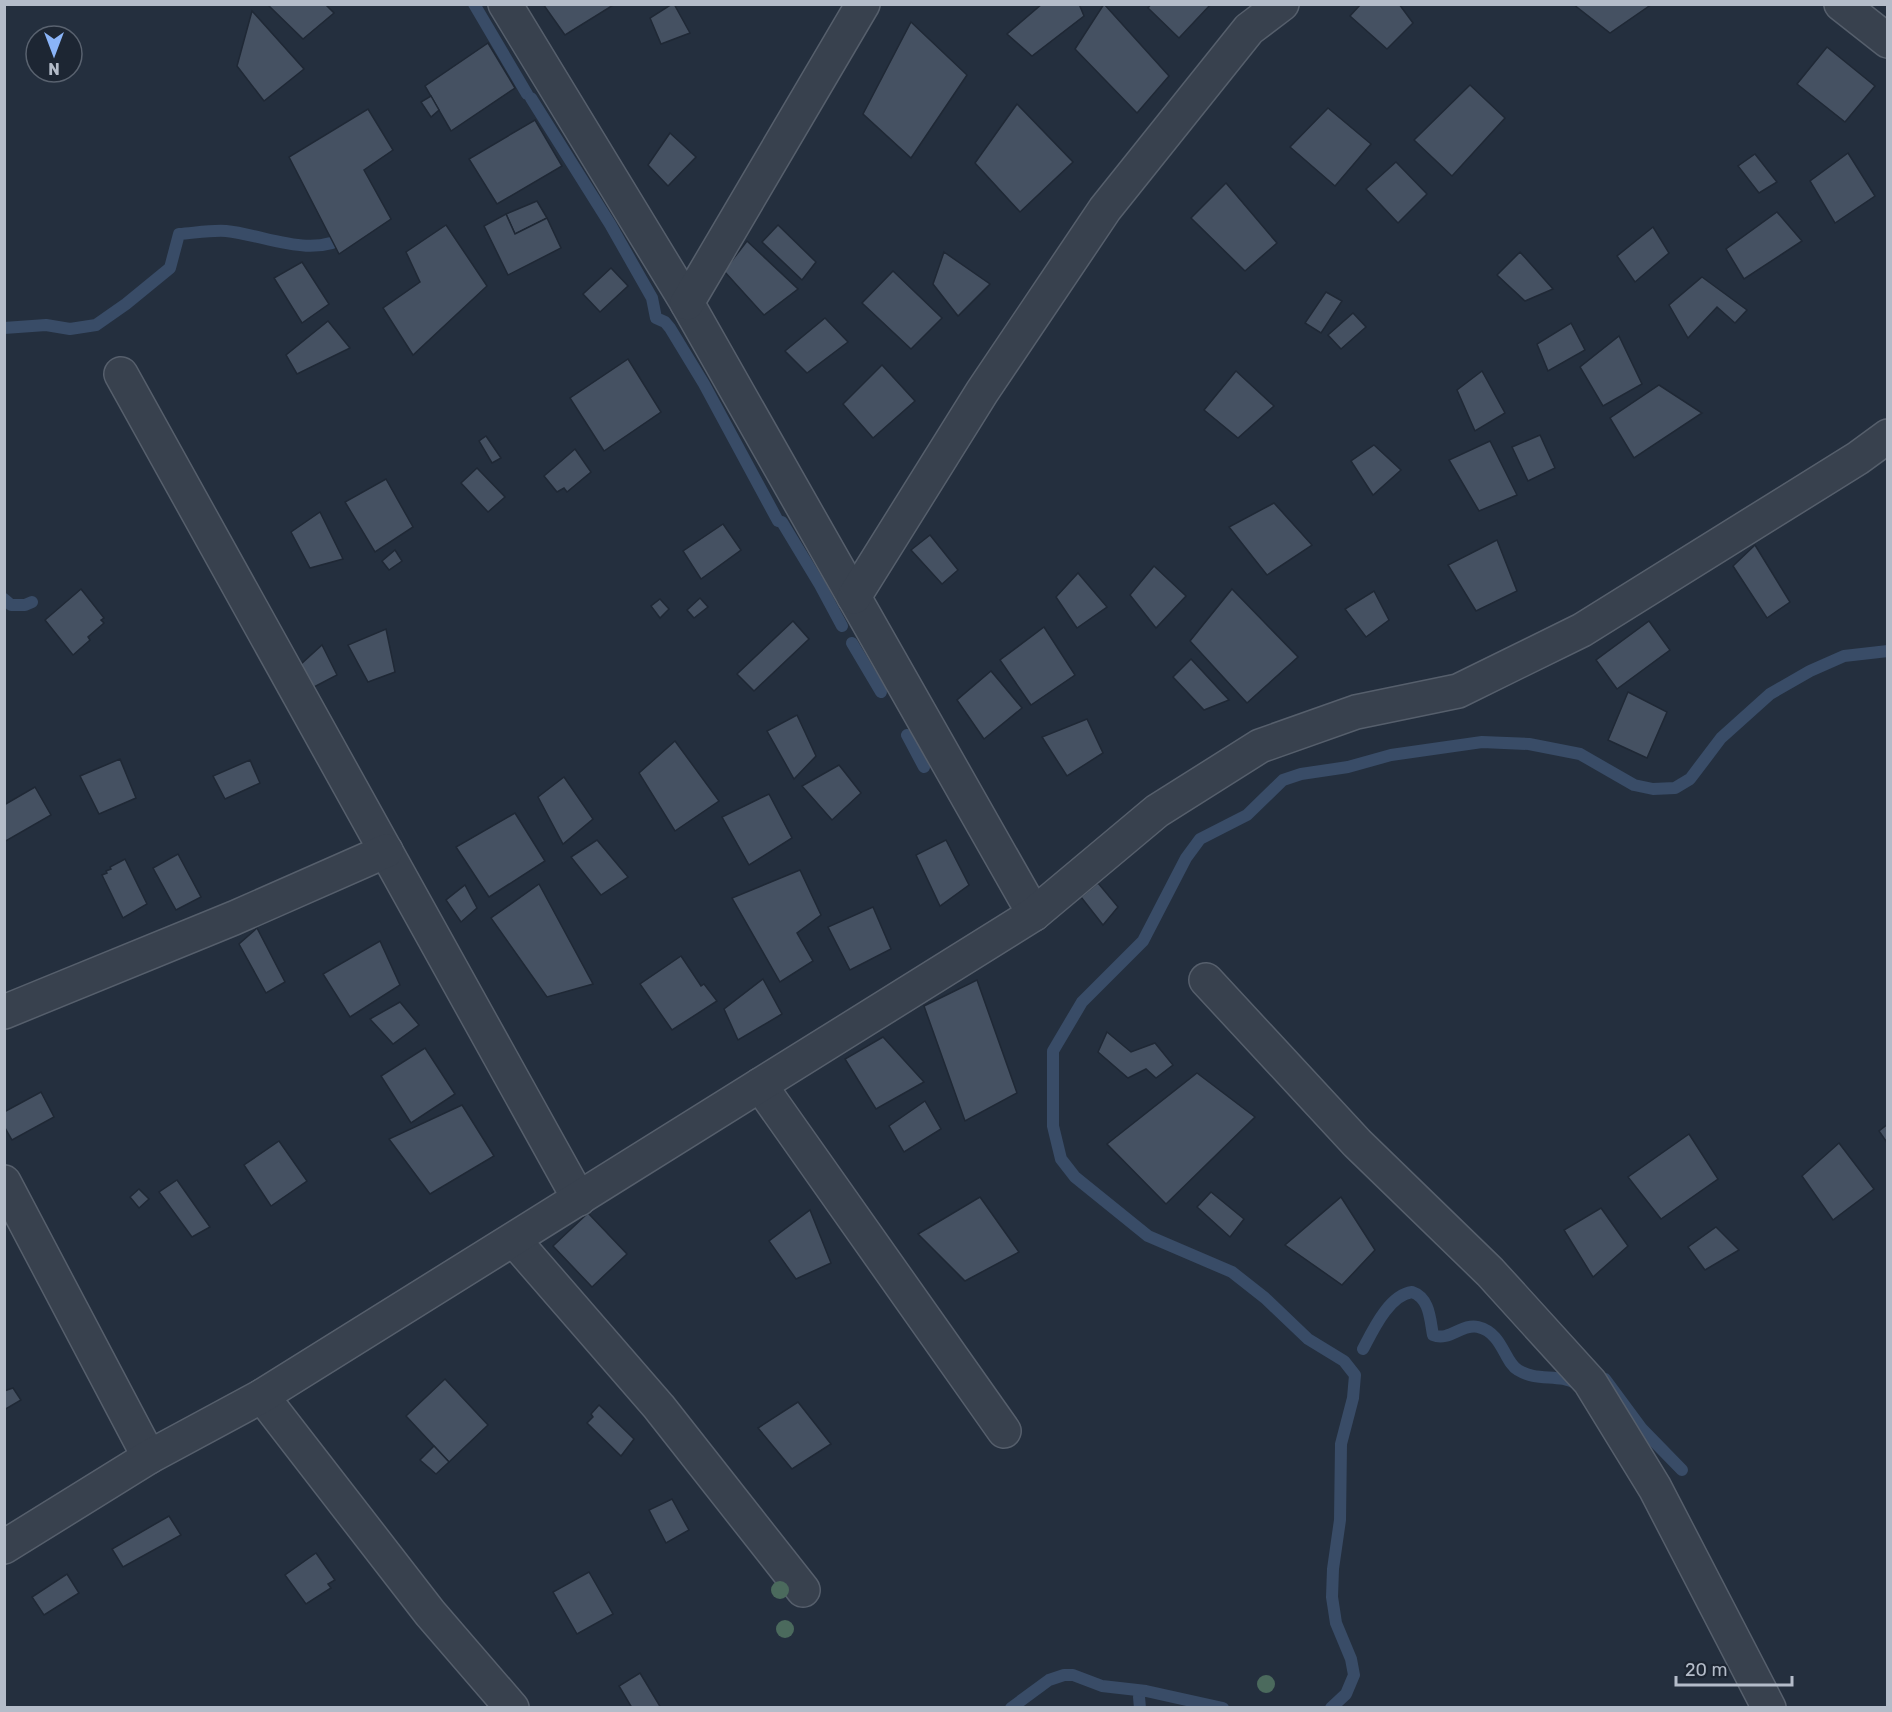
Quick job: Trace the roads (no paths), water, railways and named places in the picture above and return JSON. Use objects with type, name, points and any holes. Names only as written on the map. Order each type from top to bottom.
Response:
[{"type":"street","points":[[505,4],[687,303],[1034,914]]},
{"type":"street","points":[[687,303],[863,4]]},
{"type":"street","points":[[854,597],[982,392],[1105,209],[1249,29],[1282,4]]},
{"type":"street","points":[[1841,4],[1887,41]]},
{"type":"street","points":[[121,374],[579,1199]]},
{"type":"street","points":[[4,1547],[148,1456],[262,1396],[1034,914],[1157,811],[1260,746],[1356,712],[1458,691],[1581,630],[1858,458],[1887,436]]},
{"type":"street","points":[[4,1012],[234,918],[386,850]]},
{"type":"street","points":[[1206,980],[1357,1143],[1490,1272],[1590,1382],[1655,1488],[1769,1707]]},
{"type":"street","points":[[760,1085],[1004,1431]]},
{"type":"street","points":[[4,1182],[148,1456]]},
{"type":"street","points":[[514,1240],[659,1407],[803,1590]]},
{"type":"street","points":[[262,1396],[430,1613],[512,1707]]},
{"type":"waterway","points":[[474,4],[527,94]]},
{"type":"waterway","points":[[531,98],[610,224],[652,298],[656,318],[665,322],[670,328],[704,384],[778,521],[782,522],[842,626]]},
{"type":"waterway","points":[[4,328],[46,325],[70,329],[96,325],[170,268],[179,234],[226,231],[303,246],[333,243],[348,236]]},
{"type":"waterway","points":[[4,599],[11,605],[25,605],[32,602]]},
{"type":"waterway","points":[[852,643],[881,692]]},
{"type":"waterway","points":[[1331,1708],[1346,1694],[1354,1675],[1351,1659],[1336,1623],[1332,1597],[1333,1569],[1340,1520],[1341,1444],[1353,1398],[1355,1375],[1344,1361],[1308,1339],[1265,1298],[1232,1272],[1148,1236],[1075,1177],[1061,1159],[1053,1126],[1053,1051],[1082,1002],[1143,941],[1186,858],[1200,839],[1247,815],[1283,780],[1301,774],[1348,767],[1391,755],[1482,742],[1529,744],[1580,754],[1634,785],[1653,789],[1675,788],[1690,779],[1721,738],[1770,694],[1810,671],[1844,656],[1888,651]]},
{"type":"waterway","points":[[907,735],[924,767]]},
{"type":"waterway","points":[[1363,1349],[1389,1306],[1412,1292],[1426,1304],[1433,1335],[1445,1336],[1472,1326],[1478,1327],[1493,1335],[1509,1361],[1518,1370],[1533,1376],[1563,1379],[1577,1384]]},
{"type":"waterway","points":[[1605,1379],[1642,1429],[1682,1470]]},
{"type":"waterway","points":[[1011,1708],[1049,1680],[1064,1675],[1073,1675],[1102,1686],[1146,1691],[1223,1708]]},
{"type":"waterway","points":[[1139,1697],[1140,1708]]}]
